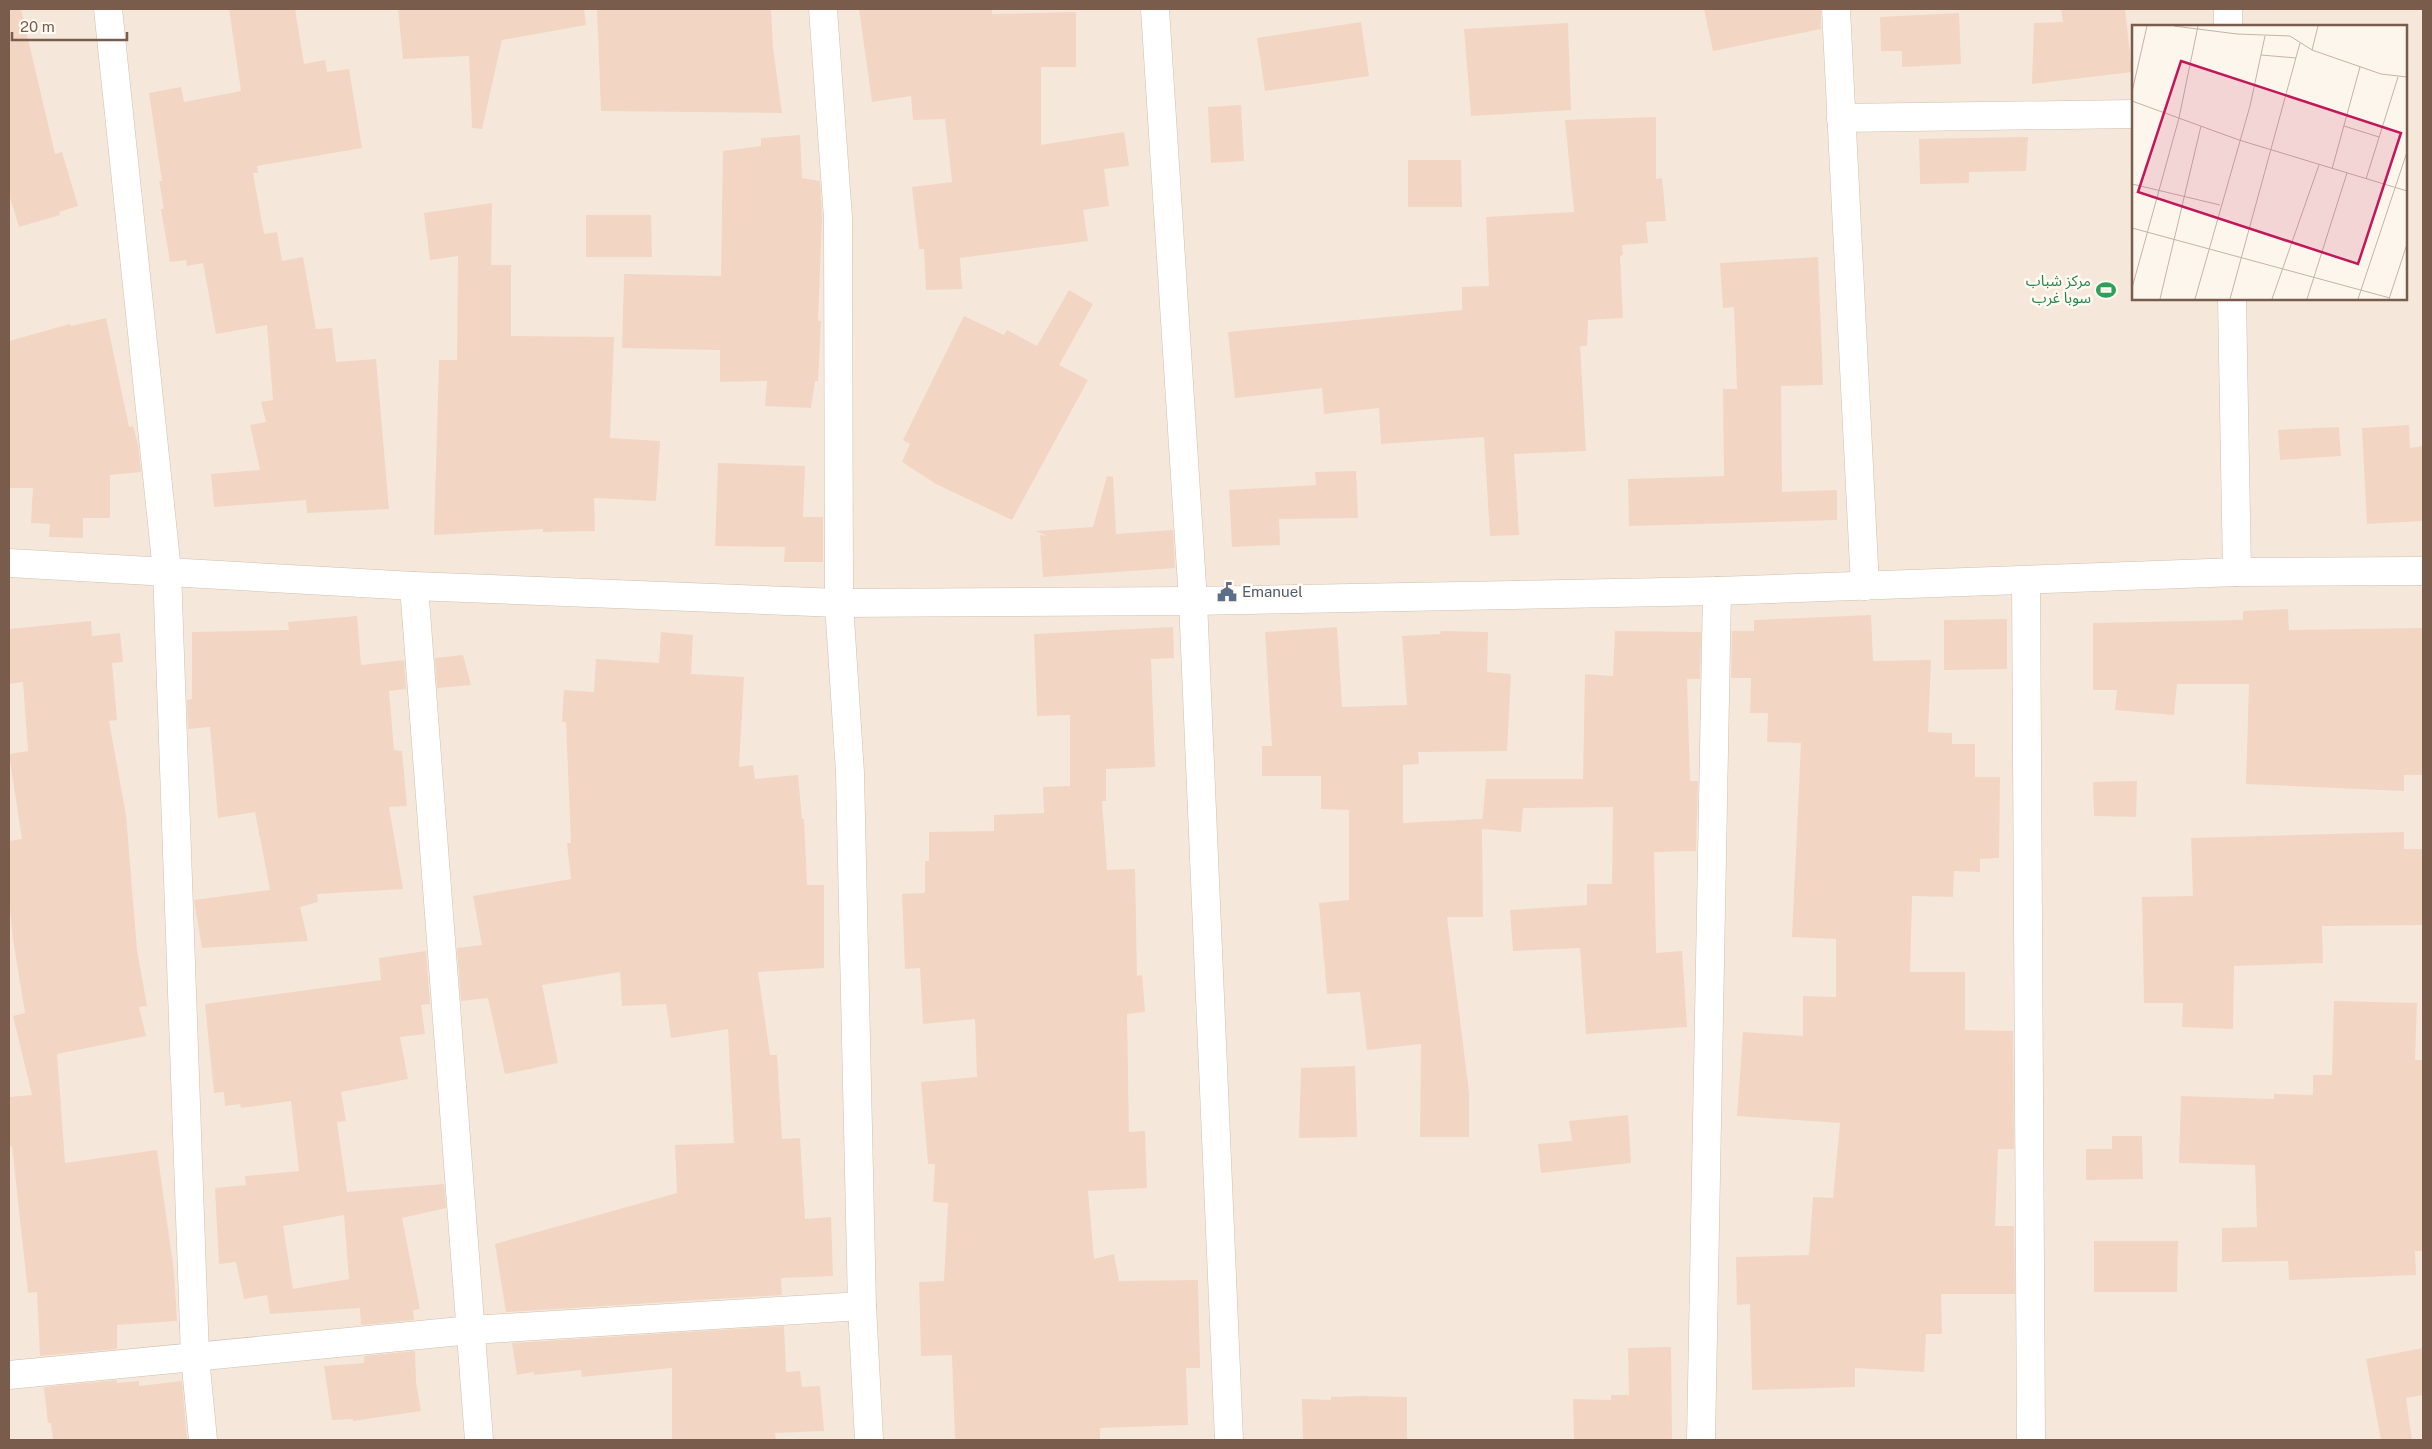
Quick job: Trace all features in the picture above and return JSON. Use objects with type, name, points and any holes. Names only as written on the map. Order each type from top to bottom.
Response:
[{"type":"street","points":[[108,9],[167,571],[195,1357],[203,1440]]},
{"type":"street","points":[[823,9],[838,218],[839,603],[850,773],[862,1306],[868,1440]]},
{"type":"street","points":[[1155,9],[1193,601],[1229,1440]]},
{"type":"street","points":[[1836,9],[1864,586]]},
{"type":"street","points":[[2228,9],[2228,25]]},
{"type":"street","points":[[1841,118],[2132,114]]},
{"type":"street","points":[[2232,300],[2237,572]]},
{"type":"street","points":[[9,563],[414,586],[839,603],[1193,601],[1718,591],[2237,572],[2423,570]]},
{"type":"street","points":[[2026,581],[2031,1440]]},
{"type":"street","points":[[414,586],[479,1440]]},
{"type":"street","points":[[1701,1440],[1718,591]]},
{"type":"street","points":[[9,1375],[471,1330],[862,1306]]},
{"type":"shaded area","points":[[9,9],[2423,9],[2423,1440],[9,1440]]},
{"type":"building","points":[[9,9],[21,9],[55,154],[62,152],[78,206],[59,212],[60,215],[19,227],[9,194]]},
{"type":"building","points":[[229,9],[295,9],[304,64],[325,60],[327,72],[349,69],[362,148],[257,166],[258,173],[253,173],[264,234],[277,232],[282,261],[303,257],[316,329],[332,328],[336,362],[376,359],[389,509],[307,513],[306,500],[214,507],[211,474],[260,470],[250,425],[266,422],[261,402],[273,400],[267,325],[216,334],[203,263],[187,266],[186,260],[170,262],[161,209],[164,209],[159,181],[162,181],[149,93],[181,87],[184,102],[241,91]]},
{"type":"building","points":[[398,9],[584,9],[586,25],[502,40],[482,129],[472,128],[469,56],[403,59]]},
{"type":"building","points":[[597,9],[771,9],[773,48],[782,113],[601,111]]},
{"type":"building","points":[[859,9],[992,9],[992,14],[1076,12],[1076,67],[1041,67],[1041,145],[1124,132],[1129,166],[1104,169],[1109,206],[1083,210],[1088,241],[960,258],[962,289],[926,290],[924,249],[919,249],[912,187],[952,182],[945,119],[913,120],[911,96],[872,102]]},
{"type":"building","points":[[1704,9],[1821,9],[1821,29],[1713,51]]},
{"type":"building","points":[[2061,9],[2125,9],[2132,72],[2032,84],[2034,23],[2063,22]]},
{"type":"building","points":[[1959,13],[1961,64],[1902,67],[1902,51],[1881,51],[1880,17]]},
{"type":"building","points":[[1361,22],[1369,76],[1265,91],[1257,38]]},
{"type":"building","points":[[1568,23],[1571,110],[1471,116],[1464,29]]},
{"type":"building","points":[[1241,105],[1244,161],[1211,163],[1208,107]]},
{"type":"building","points":[[1656,117],[1656,179],[1662,178],[1666,221],[1646,222],[1648,243],[1622,245],[1623,255],[1620,256],[1623,318],[1588,320],[1587,346],[1580,346],[1586,451],[1514,454],[1519,535],[1490,536],[1484,437],[1381,444],[1379,408],[1324,414],[1322,388],[1235,398],[1228,332],[1462,310],[1462,287],[1489,286],[1486,217],[1574,212],[1565,120]]},
{"type":"building","points":[[800,135],[802,178],[820,181],[822,219],[818,321],[821,321],[818,381],[815,381],[811,408],[765,406],[767,381],[720,382],[720,350],[622,348],[624,274],[721,276],[723,151],[761,146],[761,138]]},
{"type":"building","points":[[2028,137],[2026,171],[1969,172],[1969,183],[1920,184],[1919,139]]},
{"type":"building","points":[[1408,160],[1461,160],[1462,207],[1408,207]]},
{"type":"building","points":[[492,203],[491,265],[511,265],[511,336],[614,337],[610,438],[660,441],[656,501],[594,498],[595,531],[543,532],[543,529],[434,535],[439,360],[457,360],[458,256],[430,260],[424,213]]},
{"type":"building","points":[[586,215],[651,215],[652,257],[586,257]]},
{"type":"building","points":[[1818,257],[1823,385],[1781,386],[1782,492],[1837,490],[1837,520],[1629,526],[1628,479],[1724,476],[1723,389],[1737,389],[1734,307],[1723,308],[1720,263]]},
{"type":"building","points":[[1069,290],[1093,304],[1059,365],[1088,380],[1012,520],[936,484],[902,462],[910,444],[903,440],[964,316],[1004,335],[1007,330],[1037,346]]},
{"type":"building","points":[[106,318],[129,427],[133,426],[138,444],[141,472],[110,475],[110,518],[83,518],[83,538],[49,537],[50,524],[31,523],[33,488],[9,488],[9,341],[70,324],[71,326]]},
{"type":"building","points":[[2409,425],[2410,448],[2423,446],[2423,521],[2367,524],[2362,428]]},
{"type":"building","points":[[2339,427],[2341,456],[2280,460],[2278,430]]},
{"type":"building","points":[[718,463],[805,466],[803,517],[823,517],[823,562],[784,562],[785,547],[715,546]]},
{"type":"building","points":[[1356,471],[1358,518],[1279,519],[1280,545],[1232,547],[1229,490],[1316,485],[1315,472]]},
{"type":"building","points":[[1107,476],[1113,477],[1116,534],[1173,530],[1175,568],[1043,577],[1040,535],[1047,536],[1036,531],[1093,527]]},
{"type":"building","points":[[2288,609],[2289,630],[2423,628],[2423,775],[2404,775],[2404,791],[2246,784],[2249,684],[2177,684],[2174,715],[2115,710],[2117,690],[2093,690],[2093,623],[2243,620],[2243,611]]},
{"type":"building","points":[[1871,615],[1873,661],[1931,660],[1928,732],[1952,733],[1952,744],[1975,744],[1975,777],[2000,777],[1999,858],[1980,859],[1980,872],[1954,871],[1953,897],[1912,896],[1910,972],[1965,972],[1965,1030],[2013,1031],[2014,1149],[1998,1149],[1995,1226],[2014,1226],[2015,1294],[1941,1294],[1942,1334],[1926,1334],[1924,1372],[1855,1368],[1855,1387],[1752,1390],[1750,1304],[1737,1305],[1736,1257],[1809,1255],[1813,1197],[1833,1198],[1840,1123],[1737,1116],[1743,1032],[1803,1036],[1803,996],[1836,997],[1836,939],[1792,937],[1801,743],[1767,742],[1768,713],[1750,713],[1751,678],[1731,678],[1732,631],[1754,631],[1754,620]]},
{"type":"building","points":[[357,616],[361,665],[404,660],[406,689],[389,691],[394,750],[402,751],[407,806],[389,807],[403,889],[317,894],[318,902],[300,907],[308,941],[202,948],[194,900],[270,890],[255,812],[218,818],[210,727],[188,729],[187,700],[192,699],[192,632],[289,630],[288,622]]},
{"type":"building","points":[[2007,619],[2007,669],[1944,670],[1944,620]]},
{"type":"building","points":[[91,621],[92,636],[120,633],[123,662],[112,663],[117,720],[109,721],[126,815],[137,950],[147,1006],[139,1007],[146,1036],[57,1054],[65,1163],[157,1150],[174,1272],[177,1321],[117,1325],[117,1349],[40,1356],[37,1292],[28,1293],[12,1146],[9,1147],[9,1097],[32,1095],[13,1016],[25,1013],[13,939],[9,897],[9,841],[22,839],[9,754],[28,751],[23,682],[9,684],[9,629]]},
{"type":"building","points":[[1173,627],[1174,658],[1151,659],[1155,767],[1106,769],[1106,801],[1102,801],[1107,870],[1135,869],[1137,976],[1142,975],[1145,1012],[1127,1014],[1129,1132],[1145,1131],[1147,1188],[1088,1191],[1094,1259],[1114,1254],[1119,1281],[1198,1280],[1200,1368],[1186,1368],[1188,1425],[1100,1428],[1100,1440],[955,1440],[952,1355],[921,1356],[919,1282],[944,1281],[948,1203],[933,1202],[935,1164],[928,1164],[921,1082],[977,1077],[975,1019],[923,1024],[920,968],[905,969],[902,894],[925,893],[925,861],[929,861],[929,832],[994,831],[994,815],[1044,813],[1043,787],[1070,786],[1070,715],[1037,716],[1034,634]]},
{"type":"building","points":[[1337,627],[1342,707],[1407,705],[1402,636],[1440,634],[1441,631],[1488,632],[1487,672],[1511,674],[1507,751],[1418,752],[1419,764],[1403,765],[1403,823],[1482,819],[1482,823],[1486,779],[1583,779],[1585,674],[1613,676],[1615,631],[1701,632],[1700,679],[1687,679],[1690,781],[1698,781],[1696,851],[1654,852],[1656,953],[1682,951],[1687,1027],[1586,1034],[1580,948],[1513,951],[1510,910],[1587,905],[1587,884],[1612,884],[1613,807],[1523,808],[1521,832],[1482,829],[1483,917],[1447,917],[1469,1092],[1469,1137],[1420,1137],[1421,1044],[1367,1050],[1360,992],[1327,994],[1319,903],[1349,900],[1349,810],[1321,809],[1321,776],[1262,776],[1262,746],[1272,746],[1265,632]]},
{"type":"building","points":[[661,632],[693,635],[691,674],[744,677],[739,767],[753,765],[755,779],[798,775],[802,819],[804,819],[807,885],[824,885],[824,968],[758,972],[770,1055],[777,1055],[782,1139],[800,1138],[805,1219],[831,1217],[833,1276],[781,1278],[782,1295],[506,1312],[495,1244],[677,1193],[675,1145],[734,1143],[728,1029],[671,1038],[666,1004],[622,1006],[620,972],[542,985],[558,1063],[505,1074],[488,998],[461,1001],[457,948],[482,945],[473,896],[571,879],[567,843],[571,843],[566,722],[562,722],[564,690],[594,692],[596,659],[659,663]]},
{"type":"building","points":[[463,655],[471,685],[437,688],[435,658]]},
{"type":"building","points":[[2137,781],[2136,817],[2094,816],[2093,782]]},
{"type":"building","points":[[2404,832],[2404,849],[2423,849],[2423,925],[2322,926],[2323,963],[2234,966],[2233,1029],[2182,1027],[2183,1003],[2144,1003],[2142,897],[2193,896],[2191,838]]},
{"type":"building","points":[[426,951],[430,1004],[421,1005],[425,1034],[400,1037],[408,1079],[341,1092],[346,1121],[337,1122],[347,1192],[444,1184],[446,1208],[402,1218],[420,1309],[413,1310],[414,1320],[361,1325],[360,1308],[270,1314],[267,1295],[244,1299],[236,1262],[219,1264],[215,1188],[246,1185],[245,1176],[299,1171],[291,1101],[241,1108],[240,1104],[225,1106],[224,1092],[214,1093],[205,1004],[381,980],[379,958]],"holes":[[[344,1215],[349,1279],[293,1289],[283,1226]]]},
{"type":"building","points":[[2334,1001],[2417,1003],[2415,1060],[2423,1060],[2423,1251],[2415,1251],[2416,1275],[2289,1280],[2288,1261],[2222,1262],[2222,1228],[2257,1227],[2255,1165],[2179,1163],[2181,1096],[2274,1099],[2274,1094],[2313,1095],[2313,1075],[2332,1075]]},
{"type":"building","points":[[1355,1066],[1357,1137],[1299,1138],[1301,1068]]},
{"type":"building","points":[[1628,1115],[1631,1163],[1541,1173],[1538,1144],[1572,1141],[1569,1121]]},
{"type":"building","points":[[2112,1136],[2142,1136],[2143,1179],[2086,1180],[2086,1149],[2112,1149]]},
{"type":"building","points":[[2094,1241],[2178,1241],[2177,1292],[2094,1292]]},
{"type":"building","points":[[784,1326],[786,1372],[800,1371],[802,1387],[820,1386],[824,1431],[775,1433],[776,1440],[672,1440],[672,1368],[582,1377],[581,1370],[534,1375],[534,1372],[517,1375],[512,1343]]},
{"type":"building","points":[[1671,1347],[1672,1440],[1574,1440],[1573,1399],[1611,1400],[1611,1395],[1629,1395],[1628,1348]]},
{"type":"building","points":[[2423,1348],[2423,1395],[2406,1398],[2412,1440],[2381,1440],[2366,1359]]},
{"type":"building","points":[[415,1351],[416,1382],[421,1411],[353,1421],[353,1419],[332,1420],[324,1366],[364,1363],[364,1356]]},
{"type":"building","points":[[117,1380],[117,1383],[139,1381],[139,1386],[182,1381],[187,1440],[53,1440],[51,1423],[48,1423],[44,1387]]},
{"type":"building","points":[[1331,1397],[1407,1397],[1407,1440],[1303,1440],[1302,1399],[1331,1400]]},
{"type":"place","name":"مركز شباب سوبا غرب","points":[[2106,290]]},
{"type":"place","name":"Emanuel","points":[[1227,592]]}]
